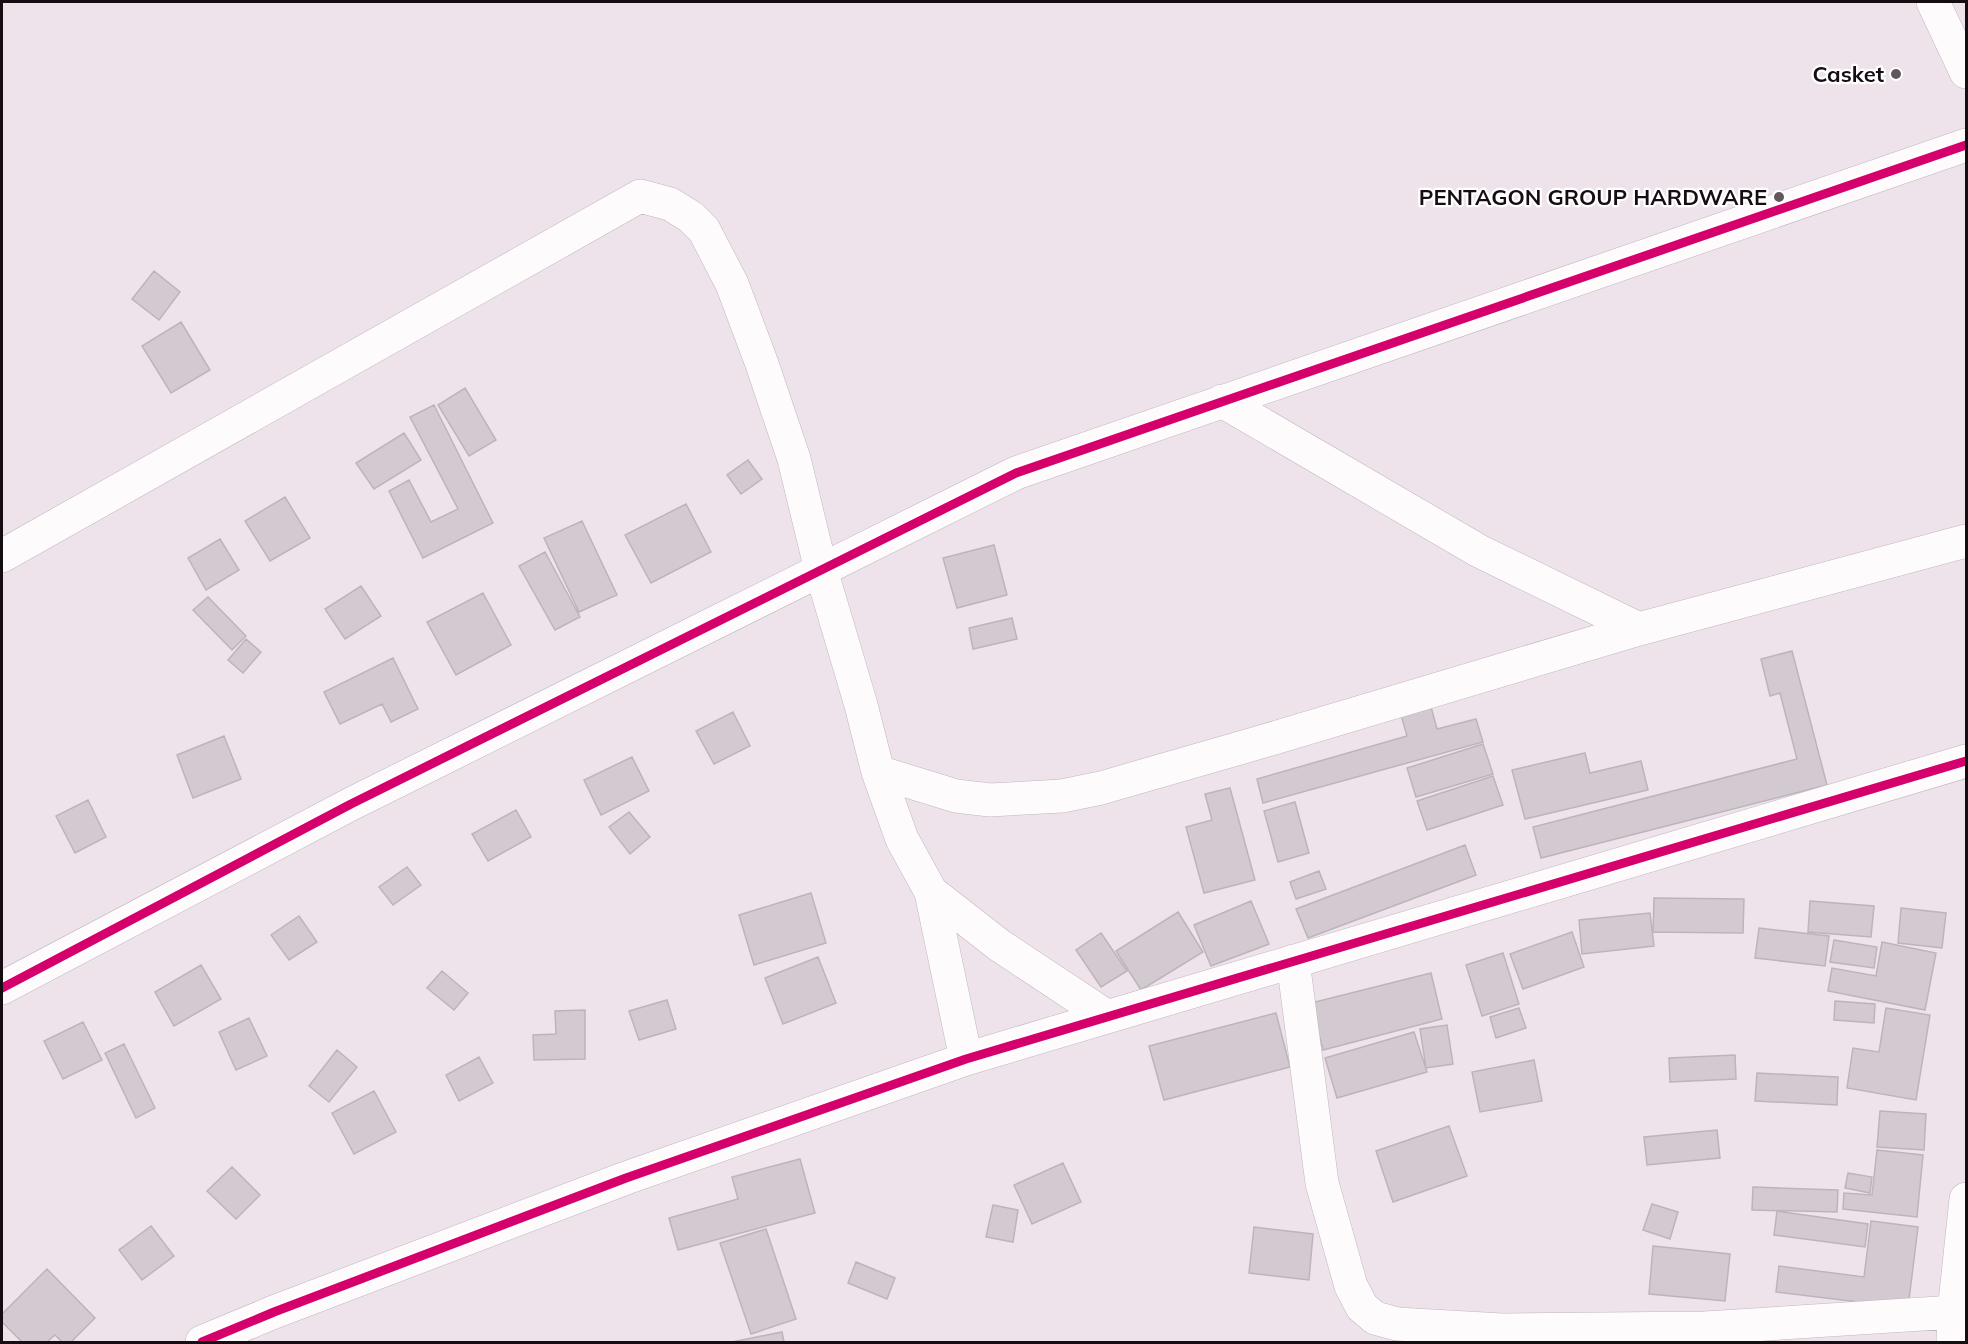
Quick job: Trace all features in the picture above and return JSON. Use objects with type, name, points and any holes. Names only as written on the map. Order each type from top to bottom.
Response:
[{"type":"street","points":[[1933,2],[1966,72]]},
{"type":"street","points":[[2,988],[351,804],[1016,473],[1966,145]]},
{"type":"street","points":[[2,556],[640,196],[670,204],[691,217],[704,230],[732,284],[762,364],[794,459],[821,570],[861,705],[878,772],[902,839],[931,892],[966,1059]]},
{"type":"street","points":[[1222,401],[1479,551],[1639,629]]},
{"type":"street","points":[[878,772],[956,796],[990,800],[1062,796],[1101,788],[1639,629],[1966,541]]},
{"type":"street","points":[[202,1342],[274,1312],[626,1178],[966,1059],[1966,760]]},
{"type":"street","points":[[931,892],[999,945],[1106,1016]]},
{"type":"street","points":[[1293,961],[1322,1184],[1351,1286],[1362,1307],[1375,1318],[1397,1324],[1502,1330],[1953,1328],[1966,1199]]},
{"type":"building","points":[[154,271],[180,292],[159,320],[132,299]]},
{"type":"building","points":[[181,322],[210,370],[171,393],[142,346]]},
{"type":"building","points":[[465,388],[496,440],[469,456],[438,405]]},
{"type":"building","points":[[434,405],[493,523],[423,558],[389,491],[409,480],[431,522],[458,509],[410,417]]},
{"type":"building","points":[[404,433],[421,460],[374,489],[356,463]]},
{"type":"building","points":[[748,460],[762,479],[741,494],[727,475]]},
{"type":"building","points":[[285,497],[310,538],[270,561],[245,521]]},
{"type":"building","points":[[686,504],[711,552],[651,583],[625,535]]},
{"type":"building","points":[[582,521],[617,595],[579,612],[544,538]]},
{"type":"building","points":[[220,539],[239,570],[206,590],[188,558]]},
{"type":"building","points":[[994,545],[1007,595],[957,608],[943,558]]},
{"type":"building","points":[[545,552],[580,617],[555,630],[519,566]]},
{"type":"building","points":[[361,586],[381,616],[345,639],[325,609]]},
{"type":"building","points":[[483,593],[511,645],[456,675],[427,622]]},
{"type":"building","points":[[208,597],[246,636],[232,650],[193,610]]},
{"type":"building","points":[[1012,618],[1017,639],[973,649],[969,628]]},
{"type":"building","points":[[246,639],[261,652],[243,673],[228,660]]},
{"type":"building","points":[[1792,651],[1827,785],[1541,858],[1533,827],[1797,759],[1780,693],[1770,696],[1761,659]]},
{"type":"building","points":[[393,658],[418,709],[391,722],[382,704],[340,724],[324,692]]},
{"type":"building","points":[[1431,707],[1437,729],[1476,719],[1483,742],[1263,803],[1257,779],[1407,736],[1401,715]]},
{"type":"building","points":[[733,712],[750,746],[714,764],[696,731]]},
{"type":"building","points":[[224,736],[241,779],[193,798],[177,755]]},
{"type":"building","points":[[1483,744],[1493,774],[1416,797],[1407,768]]},
{"type":"building","points":[[1585,753],[1590,773],[1641,761],[1648,790],[1525,819],[1512,770]]},
{"type":"building","points":[[632,757],[649,791],[601,815],[584,780]]},
{"type":"building","points":[[1493,776],[1503,805],[1427,830],[1417,801]]},
{"type":"building","points":[[1230,788],[1255,880],[1204,893],[1186,827],[1212,820],[1205,794]]},
{"type":"building","points":[[88,800],[106,837],[75,853],[56,816]]},
{"type":"building","points":[[1295,802],[1309,853],[1278,862],[1264,811]]},
{"type":"building","points":[[516,810],[531,837],[488,861],[472,834]]},
{"type":"building","points":[[629,812],[650,837],[630,854],[609,827]]},
{"type":"building","points":[[1465,845],[1476,875],[1308,938],[1296,909]]},
{"type":"building","points":[[407,867],[421,885],[393,905],[379,887]]},
{"type":"building","points":[[1319,871],[1326,889],[1296,899],[1290,882]]},
{"type":"building","points":[[811,893],[826,943],[754,965],[739,915]]},
{"type":"building","points":[[1654,898],[1744,899],[1743,933],[1653,932]]},
{"type":"building","points":[[1251,901],[1269,944],[1211,966],[1194,925]]},
{"type":"building","points":[[1810,901],[1874,906],[1871,937],[1808,932]]},
{"type":"building","points":[[1901,908],[1946,913],[1942,948],[1898,943]]},
{"type":"building","points":[[1178,912],[1203,952],[1141,990],[1116,951]]},
{"type":"building","points":[[1650,913],[1654,946],[1582,954],[1579,920]]},
{"type":"building","points":[[299,916],[317,942],[289,960],[271,935]]},
{"type":"building","points":[[1759,928],[1829,936],[1825,966],[1755,958]]},
{"type":"building","points":[[1572,932],[1584,967],[1523,989],[1510,954]]},
{"type":"building","points":[[1101,933],[1127,971],[1101,987],[1076,950]]},
{"type":"building","points":[[1834,940],[1877,947],[1874,968],[1830,962]]},
{"type":"building","points":[[1882,942],[1936,953],[1925,1010],[1828,991],[1832,968],[1876,976]]},
{"type":"building","points":[[1503,953],[1519,1004],[1482,1016],[1466,965]]},
{"type":"building","points":[[818,957],[836,1003],[783,1024],[765,978]]},
{"type":"building","points":[[201,965],[221,999],[174,1026],[155,992]]},
{"type":"building","points":[[442,971],[468,993],[454,1010],[427,988]]},
{"type":"building","points":[[1431,973],[1442,1019],[1323,1050],[1311,1003]]},
{"type":"building","points":[[667,1000],[676,1029],[639,1040],[629,1011]]},
{"type":"building","points":[[1835,1001],[1875,1004],[1874,1023],[1834,1020]]},
{"type":"building","points":[[1519,1008],[1526,1028],[1496,1038],[1490,1017]]},
{"type":"building","points":[[1886,1008],[1930,1015],[1916,1100],[1847,1088],[1853,1048],[1879,1052]]},
{"type":"building","points":[[585,1010],[585,1059],[534,1060],[533,1035],[556,1034],[555,1011]]},
{"type":"building","points":[[1276,1013],[1290,1067],[1164,1100],[1149,1046]]},
{"type":"building","points":[[249,1018],[267,1056],[236,1070],[219,1032]]},
{"type":"building","points":[[83,1022],[102,1060],[63,1079],[44,1041]]},
{"type":"building","points":[[1447,1025],[1453,1064],[1426,1068],[1420,1029]]},
{"type":"building","points":[[1414,1032],[1427,1072],[1337,1098],[1325,1058]]},
{"type":"building","points":[[124,1044],[155,1108],[136,1118],[105,1053]]},
{"type":"building","points":[[337,1050],[357,1067],[329,1102],[309,1086]]},
{"type":"building","points":[[1735,1055],[1736,1079],[1670,1082],[1669,1058]]},
{"type":"building","points":[[479,1057],[493,1083],[459,1101],[446,1075]]},
{"type":"building","points":[[1534,1060],[1542,1101],[1480,1112],[1472,1072]]},
{"type":"building","points":[[1757,1073],[1838,1077],[1837,1105],[1755,1101]]},
{"type":"building","points":[[374,1091],[396,1132],[354,1154],[332,1113]]},
{"type":"building","points":[[1880,1111],[1926,1114],[1924,1150],[1877,1147]]},
{"type":"building","points":[[1449,1126],[1467,1176],[1393,1202],[1376,1151]]},
{"type":"building","points":[[1717,1130],[1720,1158],[1647,1165],[1644,1137]]},
{"type":"building","points":[[1877,1150],[1923,1155],[1917,1217],[1843,1209],[1844,1193],[1872,1195]]},
{"type":"building","points":[[800,1159],[815,1213],[678,1250],[669,1218],[738,1199],[732,1177]]},
{"type":"building","points":[[1063,1163],[1081,1202],[1032,1224],[1014,1185]]},
{"type":"building","points":[[232,1167],[260,1195],[236,1219],[207,1191]]},
{"type":"building","points":[[1848,1173],[1872,1177],[1870,1193],[1845,1188]]},
{"type":"building","points":[[1753,1187],[1838,1190],[1837,1212],[1752,1210]]},
{"type":"building","points":[[1652,1204],[1678,1212],[1670,1239],[1643,1230]]},
{"type":"building","points":[[993,1205],[1018,1210],[1013,1242],[986,1237]]},
{"type":"building","points":[[1777,1211],[1868,1224],[1865,1247],[1774,1235]]},
{"type":"building","points":[[1871,1221],[1918,1227],[1908,1308],[1776,1292],[1779,1266],[1864,1277]]},
{"type":"building","points":[[151,1226],[174,1256],[142,1280],[119,1250]]},
{"type":"building","points":[[1254,1227],[1313,1234],[1309,1280],[1249,1273]]},
{"type":"building","points":[[766,1229],[796,1319],[751,1334],[720,1243]]},
{"type":"building","points":[[1653,1246],[1730,1254],[1725,1301],[1649,1294]]},
{"type":"building","points":[[856,1262],[895,1278],[887,1299],[848,1283]]},
{"type":"building","points":[[47,1269],[95,1318],[71,1342],[62,1342],[55,1335],[47,1342],[22,1342],[2,1322],[2,1314]]},
{"type":"building","points":[[782,1332],[784,1342],[732,1342]]},
{"type":"cycle path","points":[[2,988],[351,804],[1016,473],[1966,145]]},
{"type":"cycle path","points":[[202,1342],[274,1312],[626,1178],[966,1059],[1966,761]]},
{"type":"place","name":"Casket","points":[[1896,74]]},
{"type":"place","name":"PENTAGON GROUP HARDWARE","points":[[1779,197]]}]
